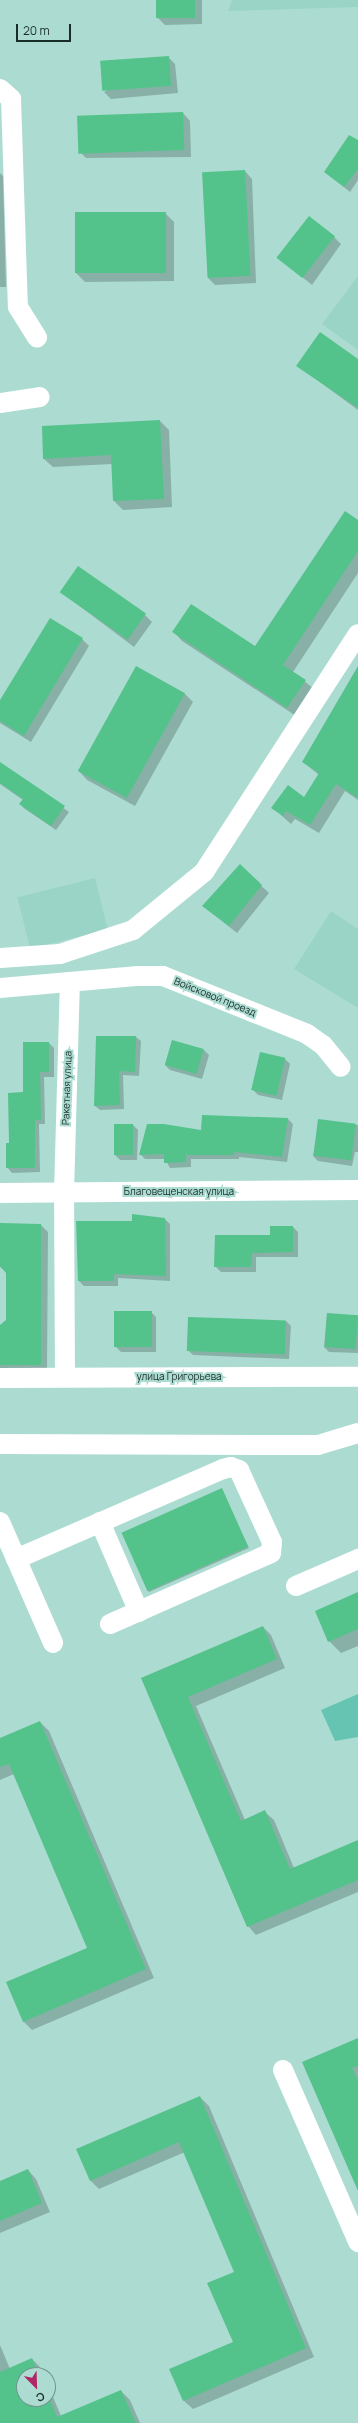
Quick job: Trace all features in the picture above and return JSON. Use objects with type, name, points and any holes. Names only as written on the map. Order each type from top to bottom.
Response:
[{"type":"street","points":[[0,89],[11,99],[18,307],[37,338]]},
{"type":"street","points":[[0,403],[40,397]]},
{"type":"street","points":[[0,958],[60,954],[133,930],[204,872],[358,634]]},
{"type":"street","name":"Войсковой проезд","points":[[0,988],[138,976],[163,976],[184,983],[307,1034],[323,1045],[341,1067]]},
{"type":"street","name":"Ракетная улица","points":[[65,1377],[64,1193],[70,982]]},
{"type":"street","name":"Благовещенская улица","points":[[0,1193],[358,1190]]},
{"type":"street","name":"улица Григорьева","points":[[0,1378],[358,1377]]},
{"type":"street","points":[[0,1444],[318,1445],[358,1433]]},
{"type":"street","points":[[16,1559],[231,1467],[239,1470],[249,1488],[272,1542],[271,1553],[110,1624]]},
{"type":"street","points":[[0,1522],[53,1643]]},
{"type":"street","points":[[100,1522],[139,1612]]},
{"type":"street","points":[[296,1586],[358,1559]]},
{"type":"street","points":[[283,2070],[358,2242]]},
{"type":"shaded area","points":[[232,0],[358,0],[358,7],[228,11]]},
{"type":"shaded area","points":[[358,276],[358,350],[322,324]]},
{"type":"shaded area","points":[[95,878],[108,929],[30,949],[17,897]]},
{"type":"shaded area","points":[[331,911],[358,929],[358,1008],[294,969]]},
{"type":"shaded area","points":[[358,1694],[358,1737],[335,1741],[321,1710]]},
{"type":"building","points":[[156,0],[195,0],[195,18],[156,18]]},
{"type":"building","points":[[169,56],[171,86],[102,91],[100,61]]},
{"type":"building","points":[[183,112],[184,150],[78,154],[77,116]]},
{"type":"building","points":[[349,135],[358,140],[358,169],[344,187],[324,172]]},
{"type":"building","points":[[245,170],[251,276],[208,278],[202,172]]},
{"type":"building","points":[[75,212],[166,212],[166,273],[75,273]]},
{"type":"building","points":[[309,216],[335,236],[302,278],[276,258]]},
{"type":"building","points":[[320,332],[358,359],[358,408],[296,366]]},
{"type":"building","points":[[160,420],[164,499],[113,501],[111,455],[43,459],[42,426]]},
{"type":"building","points":[[345,511],[358,520],[358,551],[283,665],[306,680],[287,708],[172,632],[191,604],[255,646]]},
{"type":"building","points":[[78,566],[146,614],[128,640],[60,592]]},
{"type":"building","points":[[50,618],[83,638],[24,736],[0,721],[0,700]]},
{"type":"building","points":[[136,666],[185,693],[127,798],[78,771]]},
{"type":"building","points":[[358,666],[358,798],[336,784],[310,825],[286,811],[283,816],[271,808],[288,785],[304,797],[319,773],[302,762]]},
{"type":"building","points":[[0,762],[65,806],[51,826],[19,804],[23,799],[0,783]]},
{"type":"building","points":[[240,864],[262,885],[229,926],[202,906]]},
{"type":"building","points":[[96,1036],[136,1036],[135,1072],[119,1071],[120,1105],[94,1106]]},
{"type":"building","points":[[172,1040],[204,1049],[197,1074],[165,1065]]},
{"type":"building","points":[[23,1042],[49,1042],[49,1072],[40,1072],[41,1120],[35,1120],[35,1168],[6,1168],[6,1143],[9,1143],[8,1093],[23,1092]]},
{"type":"building","points":[[260,1052],[285,1058],[277,1096],[251,1090]]},
{"type":"building","points":[[202,1115],[288,1118],[282,1157],[234,1152],[234,1155],[186,1155],[186,1162],[164,1163],[164,1154],[139,1155],[147,1124],[164,1124],[201,1130]]},
{"type":"building","points":[[318,1119],[356,1124],[351,1160],[313,1156]]},
{"type":"building","points":[[114,1124],[133,1124],[133,1155],[114,1155]]},
{"type":"building","points":[[132,1214],[165,1218],[166,1276],[114,1274],[114,1281],[78,1281],[76,1221],[132,1221]]},
{"type":"building","points":[[0,1223],[41,1224],[41,1365],[0,1365],[0,1325],[6,1320],[6,1273],[0,1266]]},
{"type":"building","points":[[270,1226],[293,1226],[293,1252],[252,1253],[251,1267],[214,1267],[215,1235],[270,1235]]},
{"type":"building","points":[[114,1311],[152,1311],[152,1347],[114,1347]]},
{"type":"building","points":[[327,1313],[358,1315],[356,1349],[325,1347]]},
{"type":"building","points":[[188,1317],[286,1320],[285,1354],[187,1351]]},
{"type":"building","points":[[222,1488],[248,1546],[148,1591],[122,1533]]},
{"type":"building","points":[[358,1592],[358,1629],[328,1642],[315,1611]]},
{"type":"building","points":[[263,1626],[277,1659],[188,1697],[241,1821],[265,1810],[290,1869],[358,1840],[358,1880],[247,1927],[141,1678]]},
{"type":"building","points":[[40,1721],[146,1969],[23,2022],[6,1982],[87,1948],[9,1764],[0,1767],[0,1738]]},
{"type":"building","points":[[358,2038],[358,2066],[352,2068],[358,2081],[358,2191],[302,2062]]},
{"type":"building","points":[[200,2096],[306,2348],[183,2401],[169,2369],[233,2342],[207,2283],[234,2272],[179,2142],[90,2181],[76,2149]]},
{"type":"building","points":[[28,2169],[42,2203],[0,2221],[0,2181]]},
{"type":"building","points":[[32,2358],[36,2367],[16,2367],[16,2407],[53,2407],[57,2417],[121,2390],[136,2423],[0,2423],[0,2372]]}]
